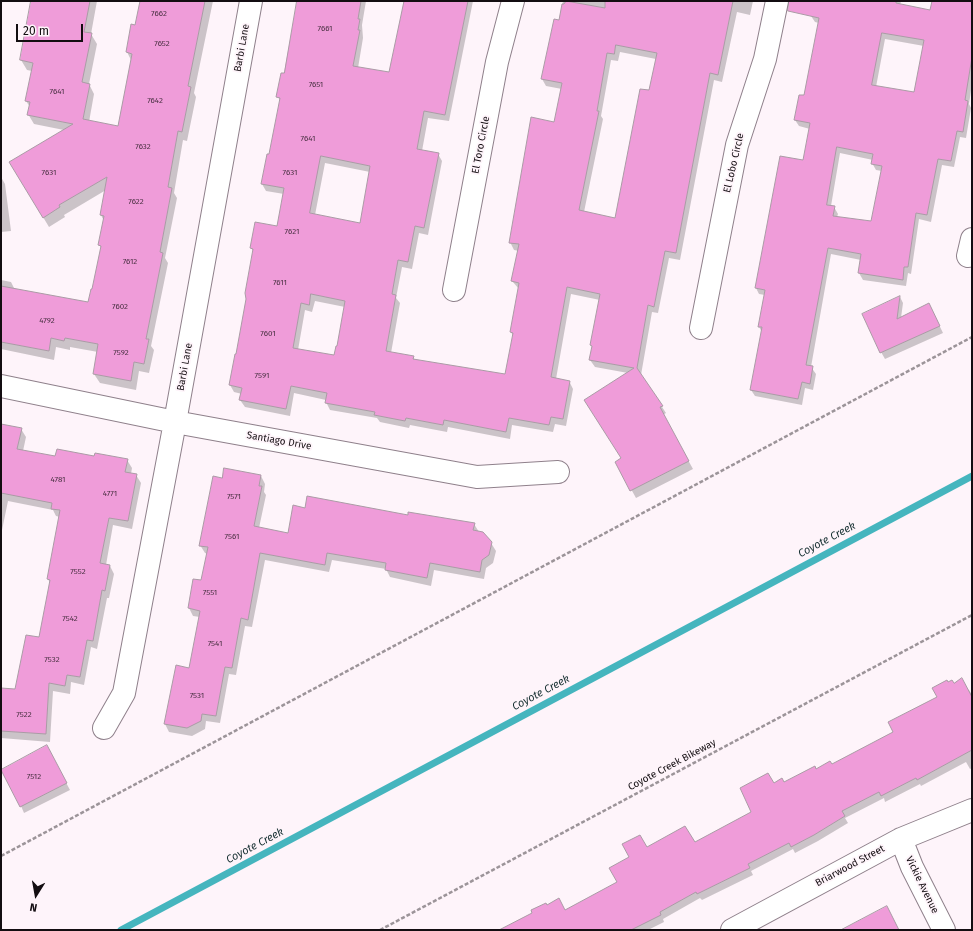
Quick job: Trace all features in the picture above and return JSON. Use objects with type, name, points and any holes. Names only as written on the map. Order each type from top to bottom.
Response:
[{"type":"street","name":"Barbi Lane","points":[[104,728],[124,693],[175,422],[251,1]]},
{"type":"street","name":"El Toro Circle","points":[[454,290],[497,62],[513,1]]},
{"type":"street","name":"El Lobo Circle","points":[[701,328],[736,144],[765,59],[777,1]]},
{"type":"street","name":"Santiago Drive","points":[[1,386],[175,422],[477,477],[558,472]]},
{"type":"street","name":"Briarwood Street","points":[[732,930],[901,839],[972,810]]},
{"type":"street","name":"Vickie Avenue","points":[[901,839],[912,867],[944,930]]},
{"type":"path","points":[[1,856],[972,337]]},
{"type":"path","name":"Coyote Creek Bikeway","points":[[380,930],[972,615]]},
{"type":"building","points":[[31,1],[90,1],[84,32],[92,33],[82,82],[90,84],[83,119],[118,126],[132,54],[126,52],[131,24],[135,25],[140,1],[205,1],[188,86],[191,87],[182,132],[178,131],[168,187],[172,188],[160,252],[163,253],[146,339],[149,339],[144,364],[134,362],[131,381],[93,374],[98,344],[65,338],[64,341],[51,338],[49,351],[1,342],[1,286],[88,302],[101,246],[98,245],[104,216],[100,215],[107,177],[59,205],[60,207],[43,218],[9,162],[73,124],[27,115],[30,102],[25,101],[33,63],[20,60]]},
{"type":"building","points":[[297,1],[361,1],[358,19],[360,19],[358,30],[360,30],[353,66],[389,72],[404,1],[468,1],[445,115],[424,111],[417,149],[439,153],[424,228],[415,226],[408,262],[398,260],[392,294],[396,295],[386,351],[414,356],[413,359],[505,374],[513,333],[510,332],[519,283],[511,281],[519,244],[509,243],[531,117],[554,122],[562,83],[541,79],[554,19],[559,20],[562,4],[566,1],[605,8],[605,1],[733,1],[718,75],[710,73],[676,253],[665,251],[654,307],[648,305],[637,368],[663,406],[660,407],[689,461],[630,491],[615,462],[621,458],[584,400],[634,368],[589,360],[592,346],[590,345],[600,294],[567,287],[551,377],[570,381],[563,419],[551,417],[549,425],[509,418],[506,432],[444,420],[443,425],[406,418],[405,421],[374,415],[375,412],[325,403],[327,393],[291,386],[286,409],[239,400],[242,388],[229,385],[246,299],[245,293],[253,249],[250,248],[255,222],[277,226],[284,188],[261,184],[267,154],[269,154],[280,98],[276,97],[281,73],[284,73]],"holes":[[[616,45],[657,53],[649,90],[640,89],[615,218],[579,210],[599,111],[597,111],[607,53],[614,54]],[[321,156],[370,166],[360,223],[310,213]],[[311,294],[345,301],[334,355],[293,348],[301,303],[309,305]]]},
{"type":"building","points":[[789,1],[896,1],[896,3],[930,10],[932,1],[972,1],[972,57],[965,100],[968,101],[963,132],[957,131],[951,161],[938,159],[927,215],[916,213],[908,267],[904,267],[903,280],[858,273],[861,254],[828,248],[806,365],[813,366],[810,384],[802,382],[798,399],[750,390],[762,327],[758,327],[765,290],[755,288],[780,156],[803,160],[810,123],[794,120],[799,95],[804,95],[819,18],[788,11]],"holes":[[[882,33],[924,40],[914,92],[872,85]],[[837,147],[873,154],[871,164],[882,166],[871,221],[833,216],[835,206],[827,205]]]},
{"type":"building","points":[[900,296],[897,319],[929,303],[940,326],[880,353],[862,314]]},
{"type":"building","points":[[1,424],[22,428],[17,449],[55,456],[57,449],[94,456],[95,453],[128,459],[125,472],[137,474],[128,521],[109,518],[100,563],[110,565],[105,591],[102,590],[93,641],[87,640],[80,677],[67,675],[65,686],[49,683],[46,734],[1,731],[1,688],[15,689],[26,635],[39,637],[50,580],[47,579],[60,510],[51,509],[52,503],[1,493]]},
{"type":"building","points":[[224,468],[261,475],[259,486],[262,486],[254,526],[288,533],[293,505],[305,508],[307,496],[408,515],[408,512],[475,523],[473,530],[483,532],[492,542],[489,555],[482,560],[480,572],[430,563],[427,578],[385,570],[386,563],[327,553],[325,565],[260,553],[248,620],[241,618],[232,668],[225,667],[216,716],[202,714],[201,721],[187,728],[164,724],[176,665],[189,668],[200,611],[188,608],[193,579],[201,580],[208,547],[199,546],[213,476],[222,478]]},
{"type":"building","points":[[962,678],[972,697],[972,750],[917,780],[916,778],[881,796],[879,792],[842,811],[845,816],[814,835],[791,847],[789,843],[748,864],[750,868],[697,894],[696,892],[660,912],[661,915],[631,930],[499,930],[532,913],[531,910],[546,903],[547,905],[559,898],[565,910],[617,882],[609,868],[629,857],[622,844],[640,835],[647,847],[685,826],[695,842],[751,812],[740,788],[768,773],[774,783],[782,778],[784,782],[815,766],[816,769],[830,761],[832,764],[893,732],[888,722],[937,697],[932,688],[947,680],[948,682],[952,680],[954,683]]},
{"type":"building","points":[[47,745],[67,783],[20,807],[1,770]]},
{"type":"building","points":[[887,906],[899,930],[841,930]]},
{"type":"waterway","name":"Coyote Creek","points":[[121,930],[972,476]]}]
